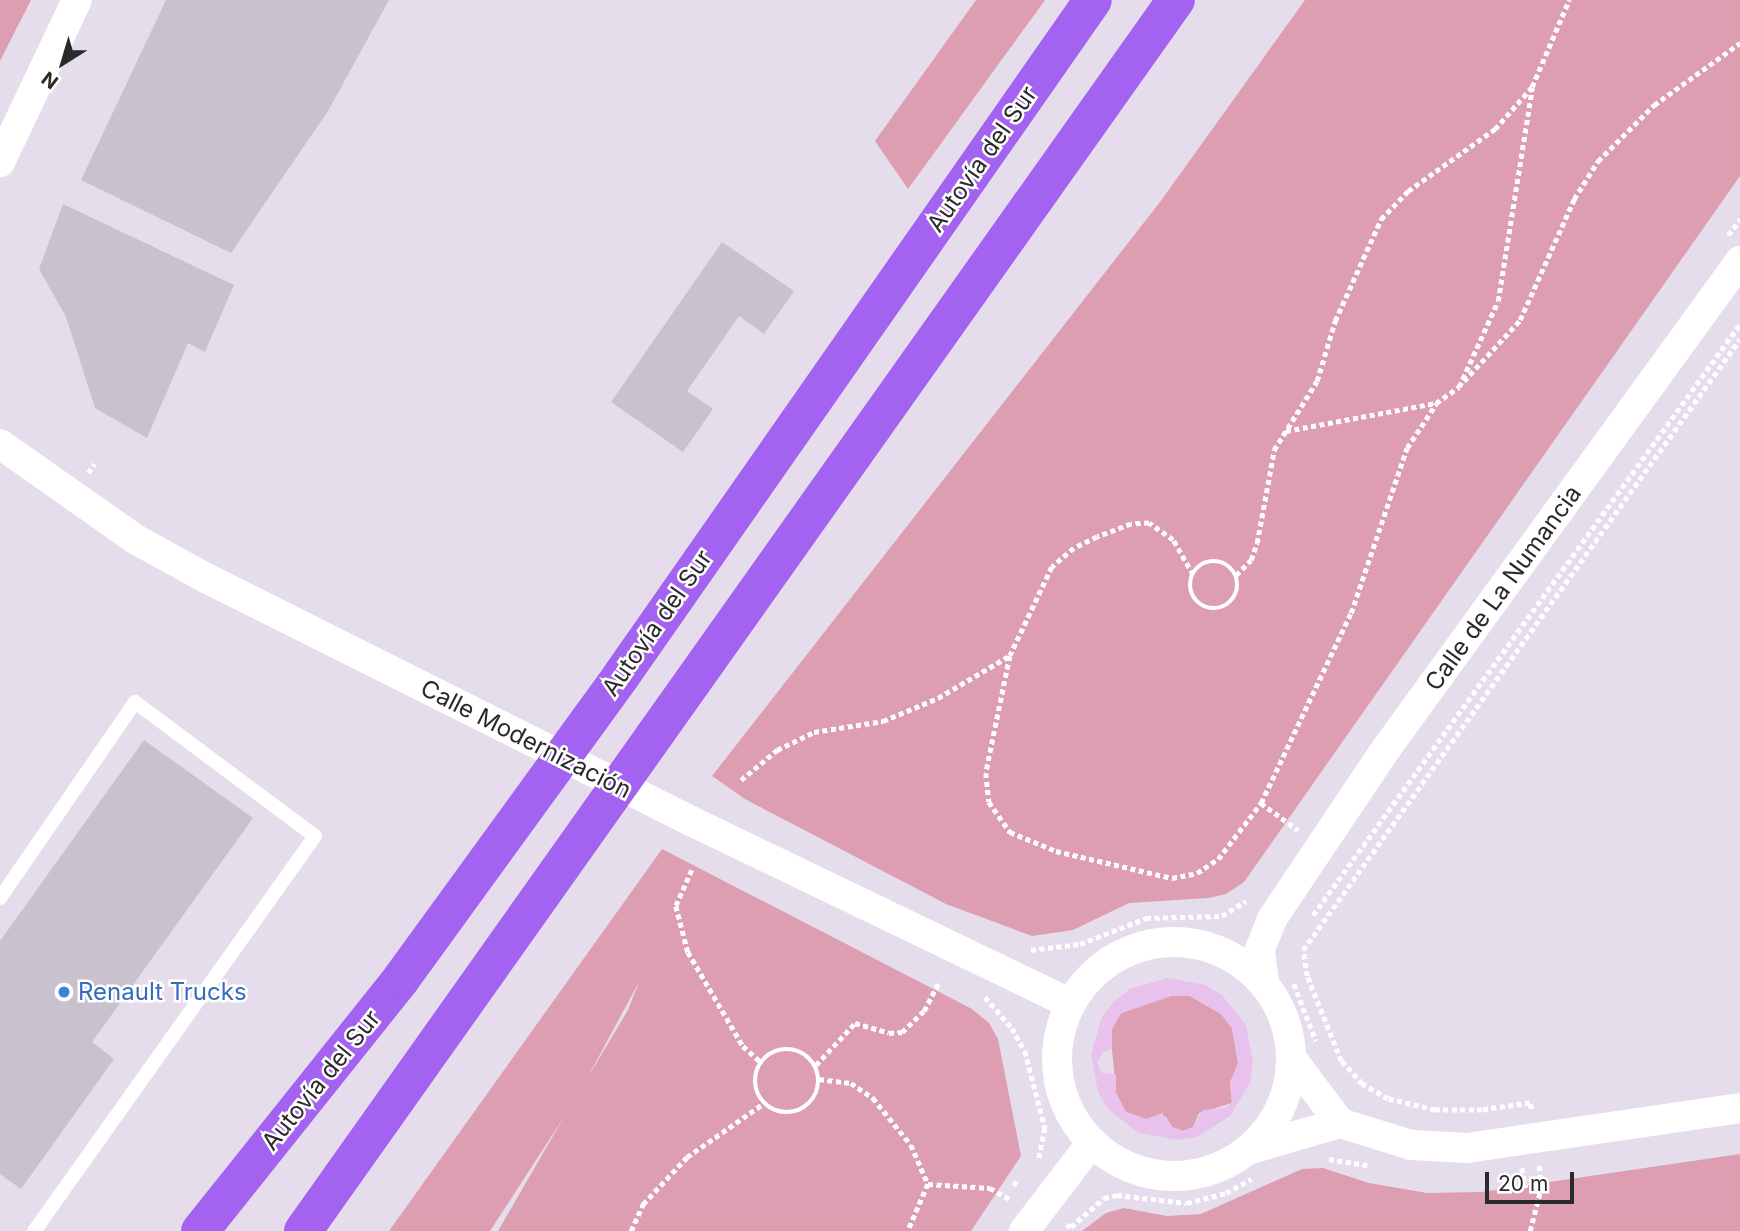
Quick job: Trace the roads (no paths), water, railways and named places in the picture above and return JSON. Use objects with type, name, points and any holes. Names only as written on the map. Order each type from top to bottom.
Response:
[{"type":"highway","name":"Autovía del Sur","points":[[200,1231],[401,979],[621,676],[1093,0]]},
{"type":"highway","points":[[303,1231],[1176,0]]},
{"type":"highway","points":[[223,1231],[401,979]]},
{"type":"street","points":[[0,162],[77,0]]},
{"type":"street","name":"Calle de La Numancia","points":[[1277,979],[1260,949],[1272,919],[1383,753],[1740,261]]},
{"type":"street","name":"Calle Modernización","points":[[0,443],[147,545],[691,821],[1070,1003]]},
{"type":"street","points":[[1213,948],[1272,919]]},
{"type":"street","points":[[1339,1123],[1279,1006],[1277,979],[1213,948],[1181,941],[1148,944],[1127,952],[1090,976],[1070,1003],[1058,1038],[1058,1076],[1069,1112],[1092,1142],[1130,1167],[1153,1174],[1187,1176],[1254,1162],[1339,1123],[1410,1145],[1525,1149],[1740,1108]]},
{"type":"street","points":[[1254,1162],[1281,1109],[1304,1052]]},
{"type":"street","points":[[1034,1218],[1092,1142]]},
{"type":"lane","points":[[0,898],[135,702],[315,836],[34,1231]]},
{"type":"place","name":"Renault Trucks","points":[[64,992]]}]
